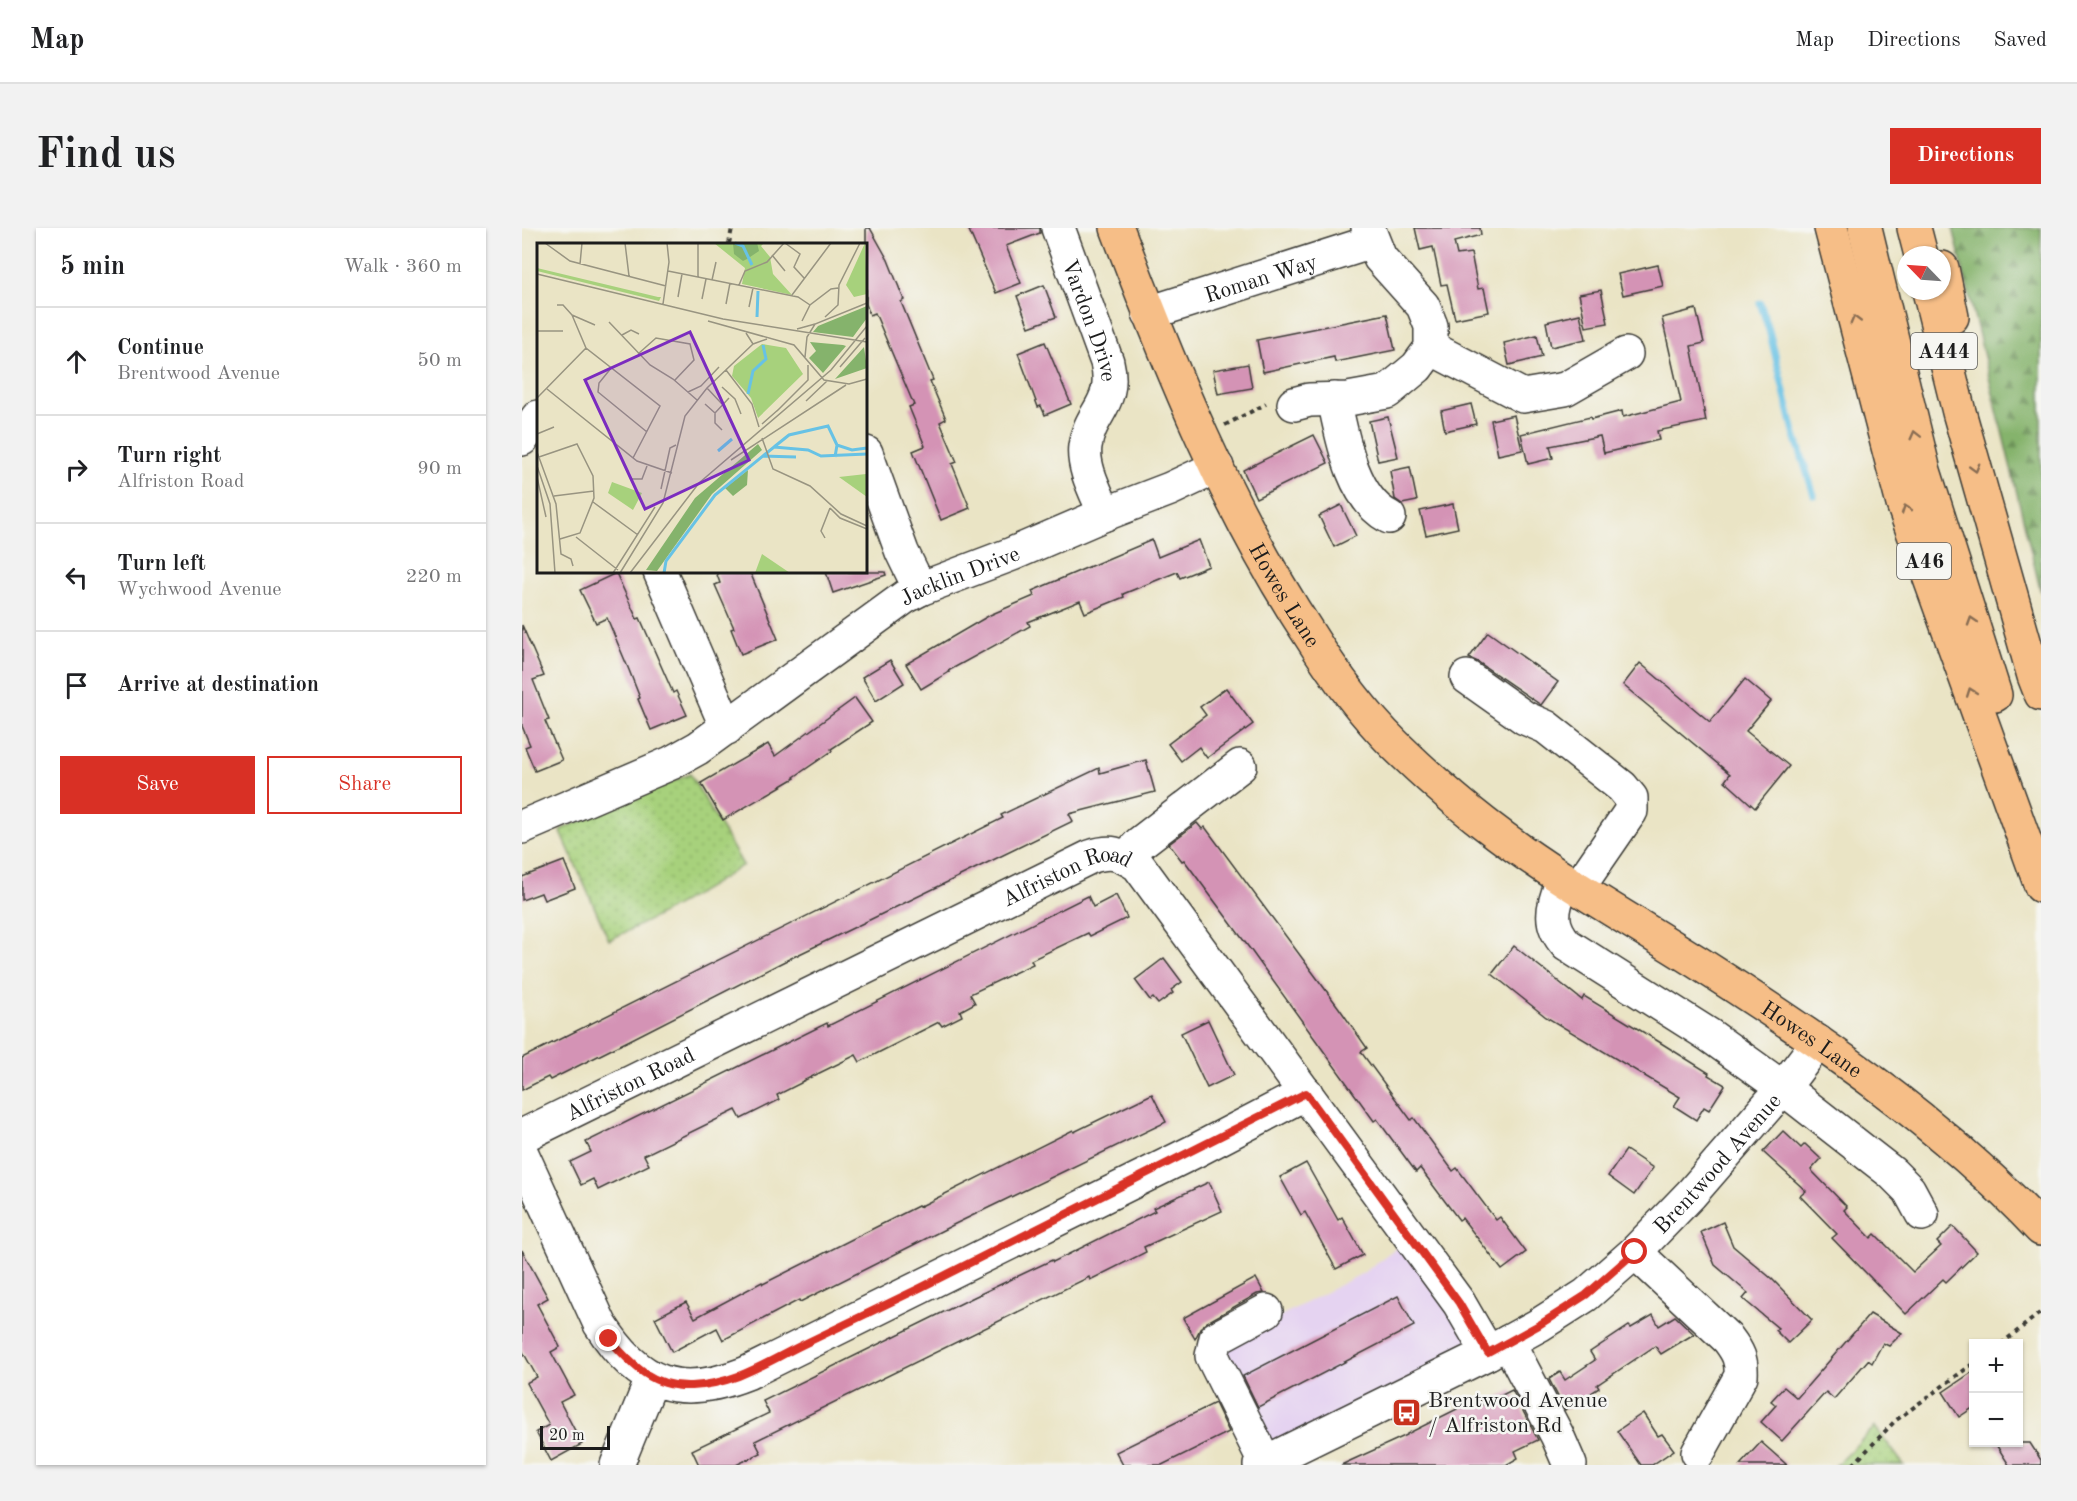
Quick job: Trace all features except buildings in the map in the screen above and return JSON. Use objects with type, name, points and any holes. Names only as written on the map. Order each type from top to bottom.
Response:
[{"type":"main road","name":"Howes Lane","points":[[1117,228],[1149,314],[1246,528],[1285,598],[1353,698],[1394,743],[1485,824],[1571,883],[1818,1042],[1924,1120],[2041,1229]]},
{"type":"main road","name":"A46","points":[[1831,228],[1904,504],[2041,886]]},
{"type":"main road","name":"A46","points":[[1865,228],[1924,471],[2041,837]]},
{"type":"main road","points":[[1914,228],[1919,246]]},
{"type":"main road","points":[[1935,228],[1938,246]]},
{"type":"main road","name":"A444","points":[[1931,300],[1959,412]]},
{"type":"main road","points":[[1949,300],[1957,341],[1959,412],[2041,694]]},
{"type":"street","name":"Vardon Drive","points":[[1058,228],[1110,374],[1110,387],[1092,425],[1085,447],[1088,469],[1105,514]]},
{"type":"street","name":"Roman Way","points":[[1149,314],[1370,235],[1380,258],[1424,306],[1431,326],[1431,348]]},
{"type":"street","points":[[1294,404],[1309,400],[1348,399],[1387,392],[1417,367],[1431,348],[1523,396],[1565,389],[1626,354]]},
{"type":"street","points":[[1334,399],[1346,453],[1359,482],[1378,511],[1389,517]]},
{"type":"street","points":[[522,439],[537,418]]},
{"type":"street","points":[[867,456],[902,552],[920,589]]},
{"type":"street","name":"Jacklin Drive","points":[[522,827],[671,763],[698,748],[905,597],[920,589],[1012,554],[1170,489],[1217,467]]},
{"type":"street","points":[[660,573],[727,728]]},
{"type":"street","points":[[1467,677],[1524,718],[1546,727],[1622,787],[1631,798],[1631,811],[1554,905],[1553,922],[1558,935],[1567,945],[1709,1035],[1783,1088],[1892,1173],[1909,1190],[1922,1214]]},
{"type":"street","points":[[1126,858],[1140,843],[1240,766]]},
{"type":"street","name":"Alfriston Road","points":[[522,1136],[1090,857],[1103,853],[1115,854],[1138,866],[1459,1303],[1498,1347],[1557,1435],[1567,1464]]},
{"type":"street","name":"Brentwood Avenue","points":[[1263,1464],[1498,1347],[1539,1325],[1586,1295],[1635,1252],[1691,1194],[1783,1088],[1818,1042]]},
{"type":"street","points":[[522,1154],[609,1339],[652,1379],[666,1384],[690,1386],[722,1383],[747,1373],[1306,1093]]},
{"type":"street","points":[[1635,1252],[1728,1339],[1739,1354],[1742,1365],[1741,1376],[1698,1453]]},
{"type":"street","points":[[1263,1464],[1212,1356],[1216,1338],[1266,1311]]},
{"type":"street","points":[[617,1465],[652,1379]]},
{"type":"path","points":[[729,243],[732,228]]},
{"type":"path","points":[[1203,436],[1275,400],[1294,404]]},
{"type":"path","points":[[2007,1339],[2041,1312]]},
{"type":"path","points":[[1853,1465],[1894,1421],[1969,1367]]},
{"type":"shaded area","points":[[1406,1240],[1479,1349],[1270,1453],[1223,1346],[1363,1273]]},
{"type":"green space","points":[[1953,228],[2041,228],[2041,593]]},
{"type":"green space","points":[[690,774],[743,865],[678,905],[609,940],[560,830]]},
{"type":"green space","points":[[1875,1427],[1904,1465],[1836,1465]]},
{"type":"waterway","points":[[1760,303],[1769,330],[1794,432],[1814,495]]},
{"type":"place","name":"Brentwood Avenue / Alfriston Rd","points":[[1407,1412]]},
{"type":"route","points":[[609,1339],[635,1366],[652,1379],[666,1384],[690,1386],[722,1383],[866,1315],[1306,1093],[1459,1303],[1488,1353],[1539,1325],[1586,1295],[1635,1252]]}]
